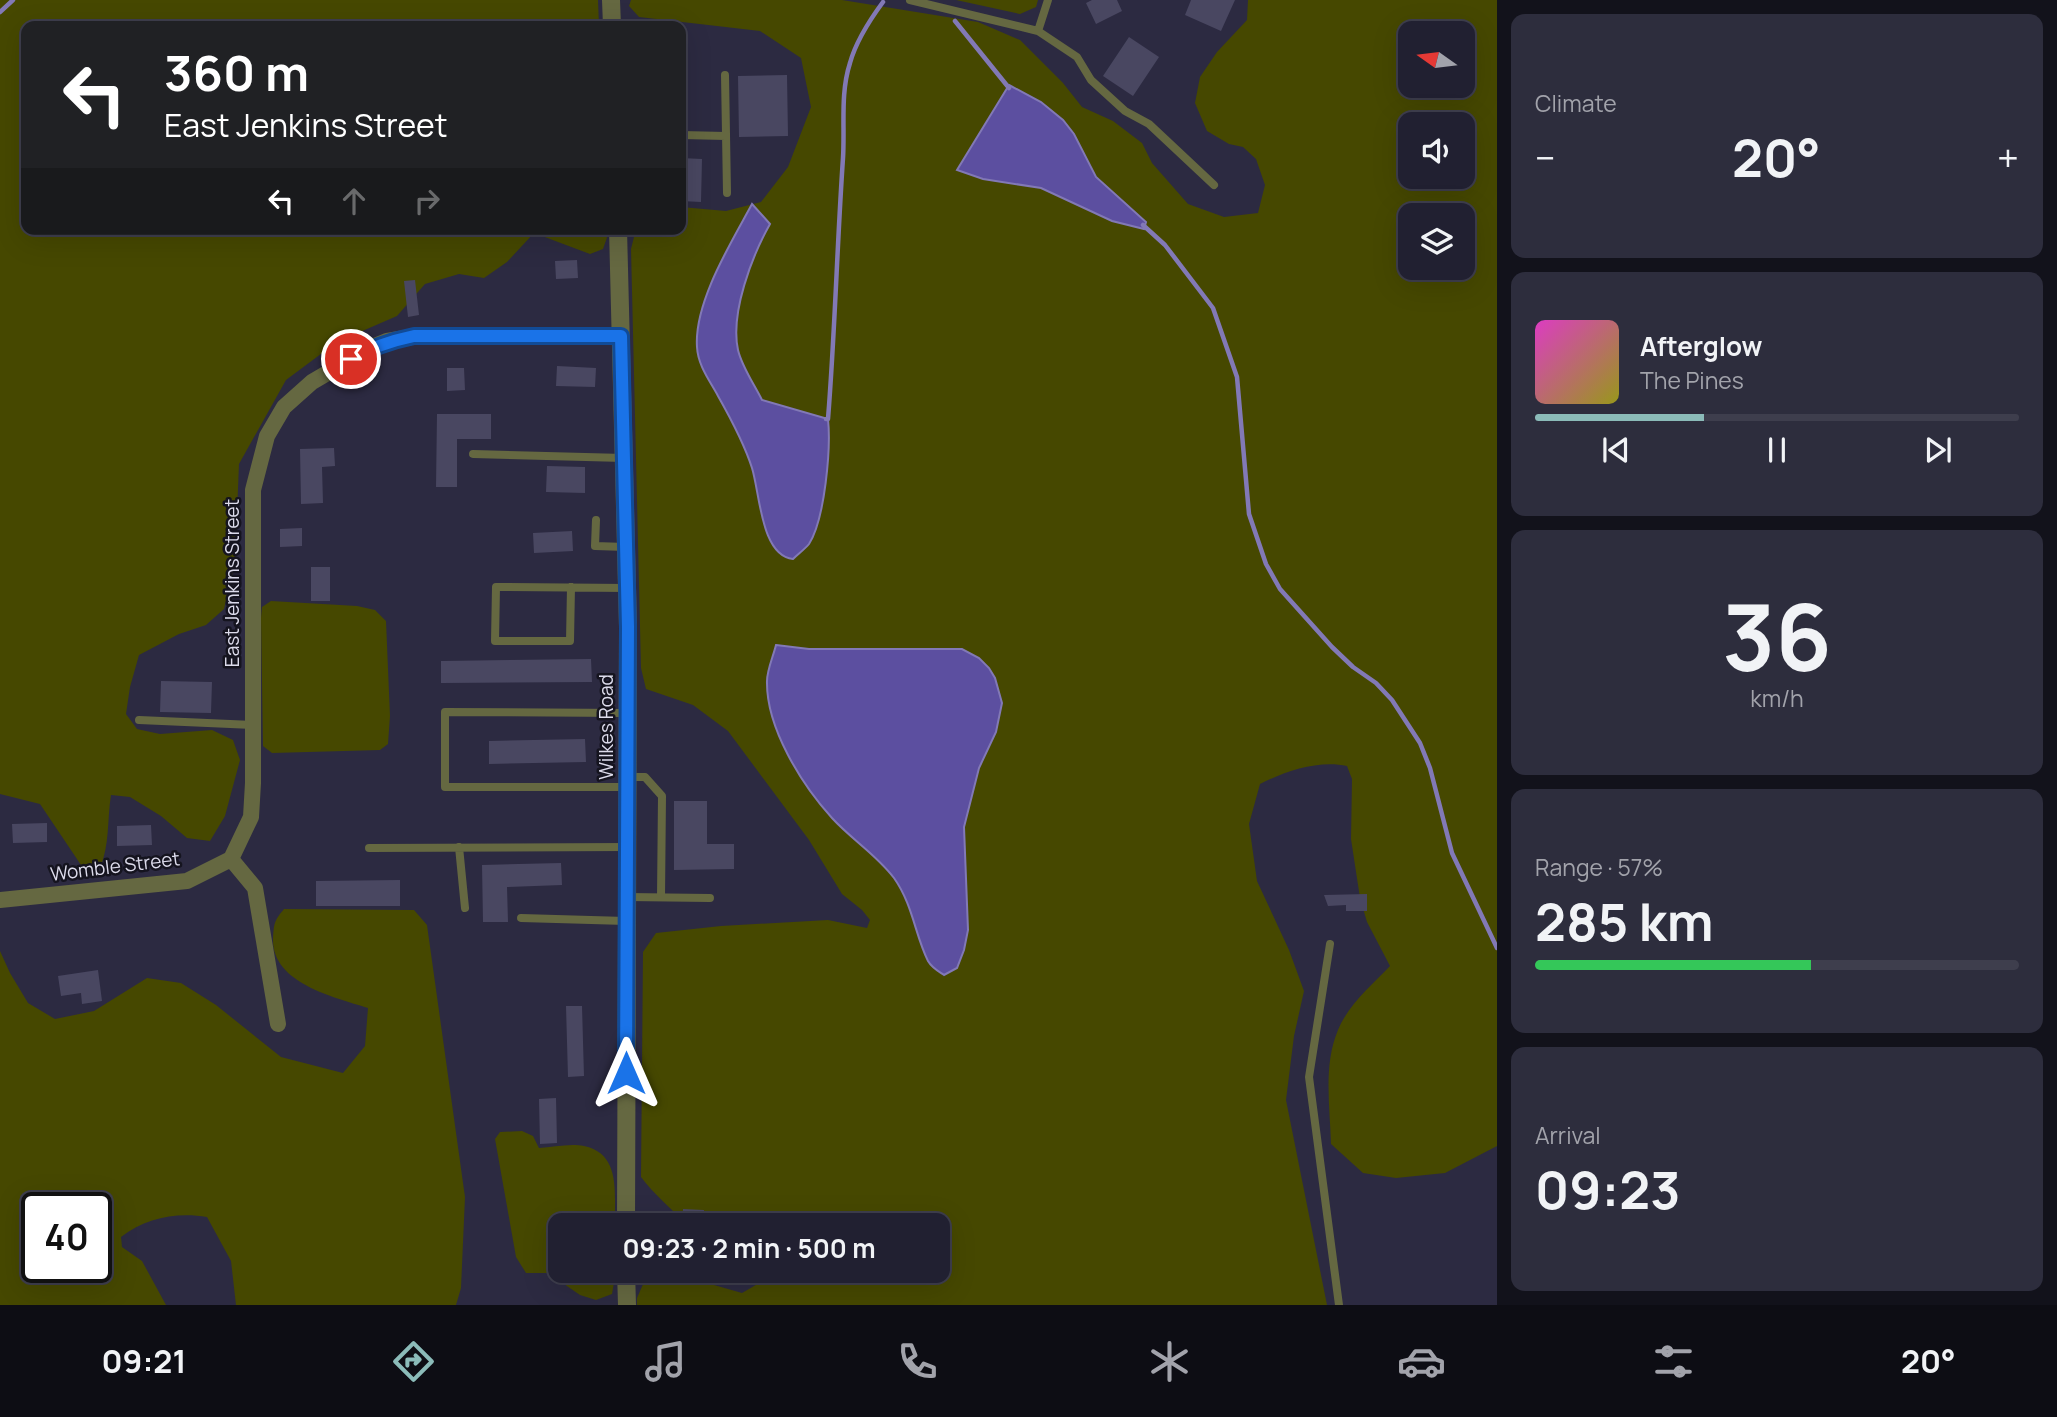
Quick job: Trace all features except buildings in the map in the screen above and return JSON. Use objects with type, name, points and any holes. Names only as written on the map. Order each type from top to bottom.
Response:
[{"type":"street","points":[[611,0],[612,21]]},
{"type":"street","name":"Wilkes Road","points":[[618,235],[627,588],[626,1213]]},
{"type":"street","name":"East Jenkins Street","points":[[230,859],[251,817],[253,490],[267,436],[284,407],[312,382],[387,341],[423,335],[621,336]]},
{"type":"street","points":[[230,859],[255,888],[278,1024]]},
{"type":"street","name":"Womble Street","points":[[0,900],[187,881],[230,859]]},
{"type":"street","points":[[626,1283],[627,1305]]},
{"type":"lane","points":[[910,0],[1038,31],[1077,57],[1091,80],[1125,111],[1149,124],[1214,185]]},
{"type":"lane","points":[[1038,31],[1048,0]]},
{"type":"lane","points":[[725,75],[727,193]]},
{"type":"lane","points":[[686,135],[726,136]]},
{"type":"lane","points":[[473,454],[624,458]]},
{"type":"lane","points":[[596,520],[595,546],[626,547]]},
{"type":"lane","points":[[571,587],[570,641],[495,640],[496,587],[571,587],[627,588]]},
{"type":"lane","points":[[627,713],[445,712],[445,786],[627,782],[645,777],[662,796],[661,898]]},
{"type":"lane","points":[[139,720],[253,724]]},
{"type":"lane","points":[[459,847],[465,908]]},
{"type":"lane","points":[[369,848],[627,847]]},
{"type":"lane","points":[[627,897],[709,898]]},
{"type":"lane","points":[[521,918],[626,921]]},
{"type":"lane","points":[[1330,944],[1309,1077],[1339,1305]]},
{"type":"shaded area","points":[[0,0],[598,0],[599,21],[21,21],[21,235],[532,235],[507,262],[484,278],[459,274],[425,284],[397,316],[337,342],[286,380],[239,464],[235,563],[224,609],[206,625],[179,634],[139,655],[126,714],[137,729],[160,734],[212,730],[233,740],[240,760],[225,816],[210,841],[187,838],[161,816],[130,797],[111,795],[107,841],[100,868],[81,865],[40,804],[0,794]]},
{"type":"shaded area","points":[[631,0],[842,0],[978,22],[1020,40],[1063,83],[1082,107],[1113,121],[1142,143],[1152,163],[1188,204],[1224,217],[1258,213],[1265,185],[1256,159],[1243,147],[1229,144],[1207,131],[1195,103],[1200,77],[1217,52],[1247,20],[1248,0],[1497,0],[1497,1146],[1445,1173],[1396,1178],[1363,1173],[1331,1144],[1328,1086],[1333,1043],[1348,1012],[1390,966],[1367,922],[1360,898],[1351,839],[1352,779],[1347,766],[1325,764],[1302,768],[1260,784],[1249,824],[1257,881],[1289,950],[1304,991],[1294,1036],[1286,1100],[1327,1305],[637,1305],[644,1283],[707,1283],[742,1293],[759,1283],[950,1283],[950,1213],[674,1213],[641,1177],[643,952],[656,933],[828,920],[867,928],[870,920],[842,894],[809,840],[728,731],[693,705],[646,689],[641,668],[631,249],[634,235],[686,235],[686,207],[726,211],[761,202],[788,167],[811,107],[801,58],[760,31],[639,17],[629,6]]},
{"type":"shaded area","points":[[956,0],[1038,0],[1036,7],[1020,14]]},
{"type":"shaded area","points":[[1009,85],[1041,102],[1063,120],[1074,134],[1096,177],[1146,222],[1144,229],[1112,221],[1041,188],[983,179],[957,170]]},
{"type":"shaded area","points":[[752,204],[770,224],[756,252],[740,302],[736,335],[740,356],[762,400],[828,419],[828,465],[819,518],[809,544],[793,559],[782,555],[768,536],[749,459],[702,367],[697,347],[701,311],[708,292]]},
{"type":"shaded area","points":[[539,235],[608,235],[603,249],[590,254]]},
{"type":"shaded area","points":[[271,601],[357,606],[375,610],[386,621],[390,716],[388,744],[380,750],[272,753],[263,746],[261,618],[262,607]]},
{"type":"shaded area","points":[[776,645],[809,649],[962,649],[979,658],[995,678],[1002,703],[996,732],[979,768],[964,827],[968,930],[957,968],[944,975],[928,961],[906,899],[894,878],[832,818],[809,789],[788,755],[768,699],[767,677]]},
{"type":"shaded area","points":[[284,909],[414,910],[427,925],[465,1197],[461,1288],[456,1305],[236,1305],[231,1261],[207,1217],[184,1215],[151,1221],[121,1237],[122,1247],[142,1261],[166,1305],[0,1305],[0,951],[28,1003],[55,1019],[94,1011],[147,978],[181,983],[216,1005],[281,1057],[343,1073],[365,1046],[368,1008],[307,986],[282,967],[275,954],[275,922]]},
{"type":"shaded area","points":[[522,1131],[533,1136],[539,1148],[584,1146],[596,1150],[610,1167],[615,1189],[615,1213],[548,1213],[548,1273],[526,1273],[516,1257],[495,1139],[500,1132]]},
{"type":"shaded area","points":[[563,1283],[614,1283],[612,1294],[596,1300],[580,1295]]},
{"type":"waterway","points":[[0,12],[13,0]]},
{"type":"waterway","points":[[826,419],[832,354],[845,86],[856,47],[883,2]]},
{"type":"waterway","points":[[955,21],[1009,88]]},
{"type":"waterway","points":[[1143,225],[1165,245],[1213,308],[1237,377],[1249,514],[1266,564],[1280,589],[1332,647],[1353,667],[1376,683],[1392,700],[1420,743],[1430,768],[1452,853],[1497,948]]},
{"type":"route","points":[[351,359],[387,341],[414,336],[621,336],[628,627],[626,1073]]}]
